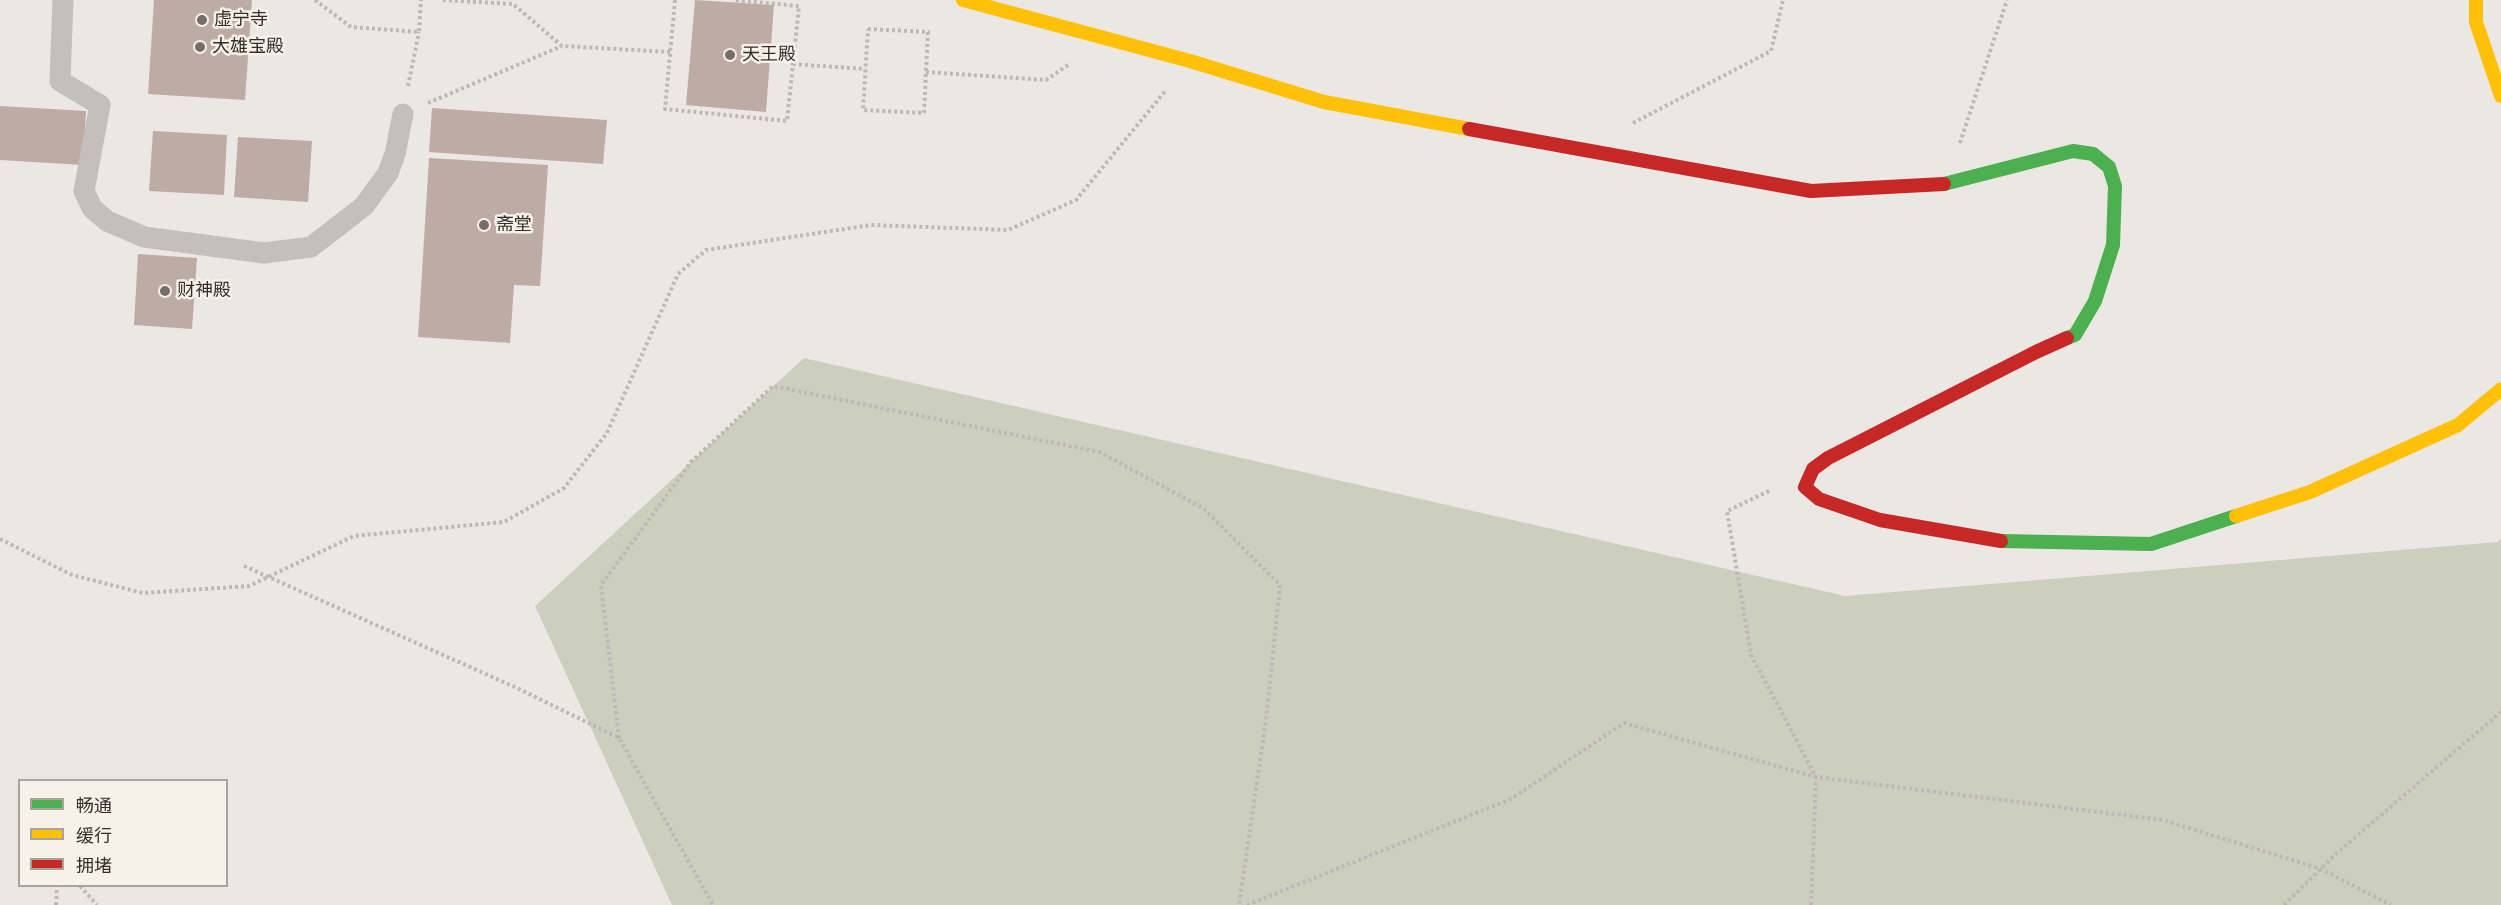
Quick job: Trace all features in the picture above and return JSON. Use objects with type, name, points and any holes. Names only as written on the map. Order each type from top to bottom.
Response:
[{"type":"street","points":[[963,0],[1190,61],[1324,102],[1811,191],[1947,184],[2073,151],[2093,154],[2109,167],[2115,186],[2113,245],[2095,301],[2075,334],[1828,458],[1813,469],[1805,486],[1819,499],[1880,520],[2006,542],[2151,544],[2310,492],[2458,425],[2501,389]]},
{"type":"street","points":[[2476,0],[2476,22],[2501,96]]},
{"type":"lane","points":[[63,0],[60,81],[100,105],[84,191],[92,208],[107,220],[144,237],[264,253],[311,247],[364,206],[388,172],[395,154],[403,114]]},
{"type":"path","points":[[315,0],[351,27],[419,32]]},
{"type":"path","points":[[403,114],[419,32],[421,0]]},
{"type":"path","points":[[443,0],[513,4],[562,46]]},
{"type":"path","points":[[675,0],[665,109],[787,121],[799,6],[734,0]]},
{"type":"path","points":[[1624,127],[1771,51],[1783,0]]},
{"type":"path","points":[[1947,184],[2007,0]]},
{"type":"path","points":[[867,29],[928,32],[926,72],[924,113],[863,110],[867,29]]},
{"type":"path","points":[[926,72],[1046,80],[1108,39]]},
{"type":"path","points":[[403,114],[562,46],[670,52]]},
{"type":"path","points":[[0,539],[72,575],[143,593],[249,586],[354,536],[504,522],[564,488],[607,433],[678,274],[706,250],[871,225],[1008,230],[1076,200],[1190,61]]},
{"type":"path","points":[[793,64],[865,69]]},
{"type":"path","points":[[713,905],[619,738],[601,585],[691,462],[773,386],[1099,452],[1203,508],[1280,585],[1266,720],[1239,905]]},
{"type":"path","points":[[1811,905],[1816,777],[1750,655],[1727,511],[1813,469]]},
{"type":"path","points":[[244,566],[518,688],[619,738]]},
{"type":"path","points":[[2284,905],[2321,869],[2501,712]]},
{"type":"path","points":[[1247,905],[1510,799],[1624,723],[1816,777],[2163,820],[2321,869],[2391,905]]},
{"type":"path","points":[[56,905],[57,887]]},
{"type":"path","points":[[82,887],[97,905]]},
{"type":"green space","points":[[804,358],[1845,596],[2498,542],[2501,538],[2501,905],[672,905],[535,606]]},
{"type":"building","name":"大雄宝殿","points":[[154,0],[252,0],[245,100],[148,94]]},
{"type":"building","name":"天王殿","points":[[695,0],[774,5],[766,112],[686,105]]},
{"type":"building","points":[[0,106],[86,111],[83,165],[0,160]]},
{"type":"building","points":[[432,108],[607,120],[603,164],[429,152]]},
{"type":"building","points":[[153,131],[227,135],[224,195],[149,191]]},
{"type":"building","points":[[238,137],[312,141],[308,202],[234,197]]},
{"type":"building","name":"斋堂","points":[[429,158],[548,165],[540,286],[514,285],[510,343],[418,337]]},
{"type":"building","name":"财神殿","points":[[138,254],[197,258],[192,329],[134,325]]},
{"type":"traffic: fast","points":[[1944,184],[2073,151],[2093,154],[2109,167],[2115,186],[2113,245],[2095,301],[2075,335],[2067,338]]},
{"type":"traffic: fast","points":[[2001,541],[2151,544],[2236,516]]},
{"type":"traffic: slow","points":[[963,0],[1190,61],[1324,102],[1469,129]]},
{"type":"traffic: slow","points":[[2476,0],[2476,22],[2501,96]]},
{"type":"traffic: slow","points":[[2236,516],[2310,492],[2458,425],[2501,389]]},
{"type":"traffic: jam","points":[[1469,129],[1811,191],[1944,184]]},
{"type":"traffic: jam","points":[[2001,541],[1880,520],[1819,499],[1805,487],[1813,469],[1828,458],[2067,338]]},
{"type":"place","name":"虚宁寺","points":[[202,20]]},
{"type":"place","name":"大雄宝殿","points":[[200,47]]},
{"type":"place","name":"天王殿","points":[[730,55]]},
{"type":"place","name":"斋堂","points":[[484,225]]},
{"type":"place","name":"财神殿","points":[[165,291]]}]
